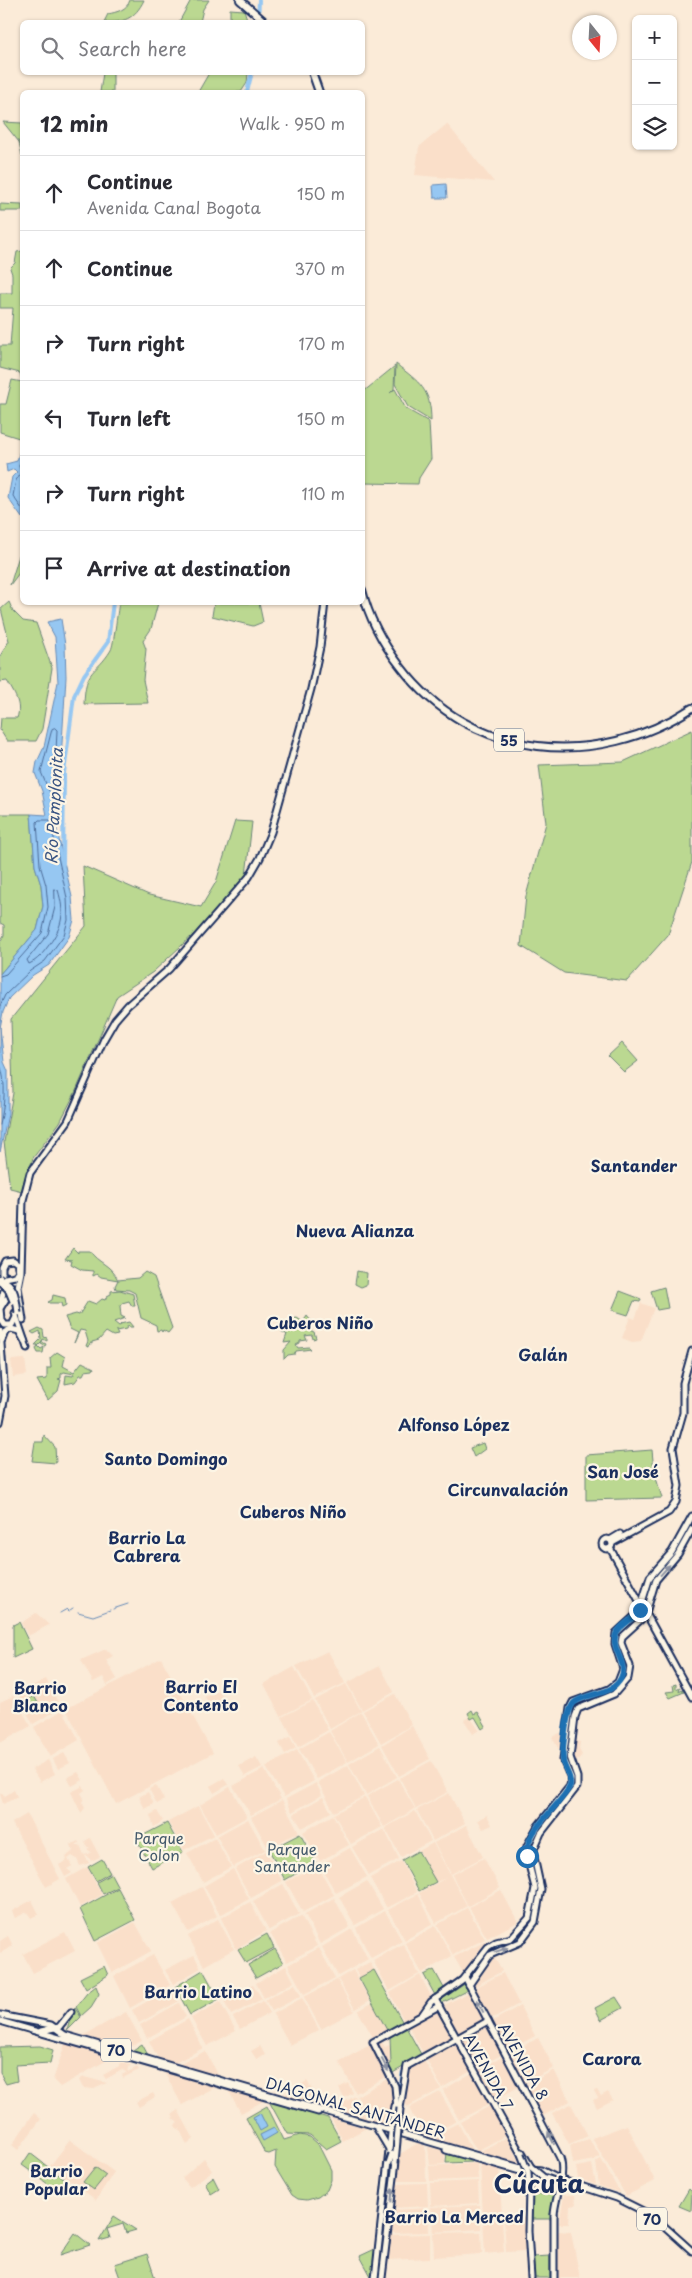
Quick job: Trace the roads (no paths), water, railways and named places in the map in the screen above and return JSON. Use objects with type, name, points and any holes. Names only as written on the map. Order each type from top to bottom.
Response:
[{"type":"highway","points":[[240,0],[263,20]]},
{"type":"highway","points":[[313,75],[318,90]]},
{"type":"highway","name":"55","points":[[365,600],[376,629],[392,656],[408,677],[434,702],[457,718],[496,736],[536,747],[601,746],[649,732],[692,708]]},
{"type":"main road","points":[[12,1297],[15,1282],[22,1268],[22,1214],[28,1177],[35,1164],[55,1141],[68,1121],[112,1025],[128,1004],[169,969],[249,877],[260,858],[272,827],[311,689],[320,647],[325,605]]},
{"type":"main road","points":[[0,1278],[9,1278],[18,1273],[18,1266],[13,1260],[5,1261],[1,1270],[4,1276],[15,1282],[23,1320]]},
{"type":"main road","points":[[0,1278],[9,1284],[14,1292],[16,1314],[12,1325],[4,1325],[0,1319],[0,1309],[4,1301],[12,1297]]},
{"type":"main road","points":[[0,1282],[11,1292],[27,1348]]},
{"type":"main road","points":[[0,1303],[1,1293],[5,1285],[15,1282]]},
{"type":"main road","points":[[1,1293],[6,1297],[12,1297]]},
{"type":"main road","points":[[1,1349],[4,1334],[8,1330],[17,1329],[24,1338]]},
{"type":"main road","points":[[0,1331],[5,1396],[0,1422]]},
{"type":"main road","points":[[692,1351],[684,1378],[683,1413],[673,1448],[679,1486],[675,1504],[669,1512],[611,1544],[644,1610],[692,1697]]},
{"type":"main road","points":[[0,1372],[2,1396],[0,1409]]},
{"type":"main road","points":[[644,1610],[651,1575],[672,1552],[692,1516]]},
{"type":"main road","points":[[422,2015],[431,2002],[467,1980],[490,1955],[520,1942],[535,1922],[542,1889],[534,1851],[542,1833],[573,1794],[577,1785],[577,1776],[570,1757],[576,1713],[582,1706],[614,1694],[626,1682],[630,1668],[622,1637],[644,1610],[656,1580],[680,1552],[692,1529]]},
{"type":"main road","points":[[467,1980],[486,1948],[496,1942],[513,1937],[531,1915],[535,1888],[527,1850],[533,1834],[571,1784],[563,1756],[567,1720],[571,1705],[577,1700],[609,1689],[618,1682],[623,1669],[614,1644],[615,1636],[619,1629],[644,1610]]},
{"type":"main road","name":"AVENIDA 8","points":[[467,1980],[560,2158],[562,2172],[556,2194],[554,2215],[556,2236],[554,2244],[554,2278]]},
{"type":"main road","name":"AVENIDA 7","points":[[436,1999],[500,2118],[522,2154]]},
{"type":"main road","points":[[392,2164],[389,2149],[396,2090],[373,2042],[439,2006]]},
{"type":"main road","points":[[36,2031],[58,2028],[71,2012]]},
{"type":"main road","name":"DIAGONAL SANTANDER","points":[[0,2015],[51,2025],[58,2028],[64,2034],[75,2038],[391,2131],[544,2181],[572,2186],[603,2196],[641,2212],[666,2229],[692,2252]]},
{"type":"main road","points":[[0,2020],[4,2018],[26,2020]]},
{"type":"main road","name":"DIAGONAL SANTANDER","points":[[0,2020],[377,2129],[391,2131]]},
{"type":"main road","points":[[375,2278],[407,2066],[488,2022]]},
{"type":"main road","points":[[382,2278],[392,2164],[400,2134],[400,2107],[396,2101]]},
{"type":"main road","points":[[377,2129],[389,2149]]},
{"type":"main road","name":"DIAGONAL SANTANDER","points":[[400,2134],[514,2166],[541,2170],[559,2179],[617,2198],[653,2216],[692,2252]]},
{"type":"main road","points":[[522,2154],[536,2172],[572,2186]]},
{"type":"main road","points":[[522,2154],[527,2168],[529,2189],[528,2251],[531,2278]]},
{"type":"main road","points":[[576,2179],[580,2184],[592,2190]]},
{"type":"water","points":[[446,184],[447,198],[434,198],[433,185]]},
{"type":"water","points":[[20,450],[20,515],[8,498],[12,477],[17,472],[14,469],[7,472],[6,464],[17,461]]},
{"type":"water","points":[[61,619],[65,645],[66,677],[60,776],[56,793],[56,826],[72,897],[74,920],[69,937],[49,965],[33,975],[9,998],[3,1012],[0,1028],[0,974],[37,930],[43,906],[41,885],[35,866],[31,814],[47,815],[42,791],[35,773],[37,762],[44,747],[58,682],[55,637],[47,622]]},
{"type":"water","points":[[0,1028],[4,1062],[8,1071],[8,1114],[0,1152]]},
{"type":"water","points":[[260,2113],[267,2127],[260,2131],[253,2117]]},
{"type":"water","points":[[274,2128],[277,2133],[263,2141],[260,2135]]},
{"type":"waterway","name":"Río Pamplonita","points":[[258,20],[259,0]]},
{"type":"waterway","name":"Río Pamplonita","points":[[248,90],[251,75]]},
{"type":"waterway","name":"Río Pamplonita","points":[[63,864],[64,773],[74,696],[84,675],[108,642],[113,605]]},
{"type":"waterway","points":[[626,1627],[641,1613],[652,1581],[675,1553],[692,1522]]},
{"type":"waterway","points":[[113,1609],[128,1604]]},
{"type":"waterway","points":[[60,1613],[67,1609],[69,1611]]},
{"type":"waterway","points":[[78,1612],[93,1616],[110,1610]]},
{"type":"waterway","points":[[620,1653],[626,1670],[623,1681]]},
{"type":"waterway","points":[[595,1697],[619,1685]]},
{"type":"waterway","points":[[572,1712],[578,1702]]},
{"type":"waterway","points":[[438,2000],[469,1978],[488,1953],[496,1947],[515,1940],[532,1919],[538,1892],[529,1854],[538,1832],[573,1787],[573,1774],[566,1755]]},
{"type":"waterway","points":[[398,2098],[402,2072]]},
{"type":"waterway","points":[[379,2278],[391,2165]]},
{"type":"district","name":"Santander","points":[[634,1165]]},
{"type":"district","name":"Nueva Alianza","points":[[355,1230]]},
{"type":"district","name":"Cuberos Niño","points":[[320,1322]]},
{"type":"district","name":"Galán","points":[[543,1354]]},
{"type":"district","name":"Alfonso López","points":[[454,1424]]},
{"type":"district","name":"Santo Domingo","points":[[166,1458]]},
{"type":"district","name":"San José","points":[[623,1471]]},
{"type":"district","name":"Circunvalación","points":[[508,1489]]},
{"type":"district","name":"Cuberos Niño","points":[[293,1511]]},
{"type":"district","name":"Barrio La Cabrera","points":[[147,1546]]},
{"type":"district","name":"Barrio El Contento","points":[[201,1695]]},
{"type":"district","name":"Barrio Blanco","points":[[40,1696]]},
{"type":"district","name":"Barrio Latino","points":[[198,1991]]},
{"type":"district","name":"Carora","points":[[612,2058]]},
{"type":"district","name":"Barrio Popular","points":[[56,2179]]},
{"type":"district","name":"Cúcuta","points":[[539,2183]]},
{"type":"district","name":"Barrio La Merced","points":[[454,2216]]},
{"type":"park label","name":"Parque Colon","points":[[159,1846]]},
{"type":"park label","name":"Parque Santander","points":[[292,1856]]}]
